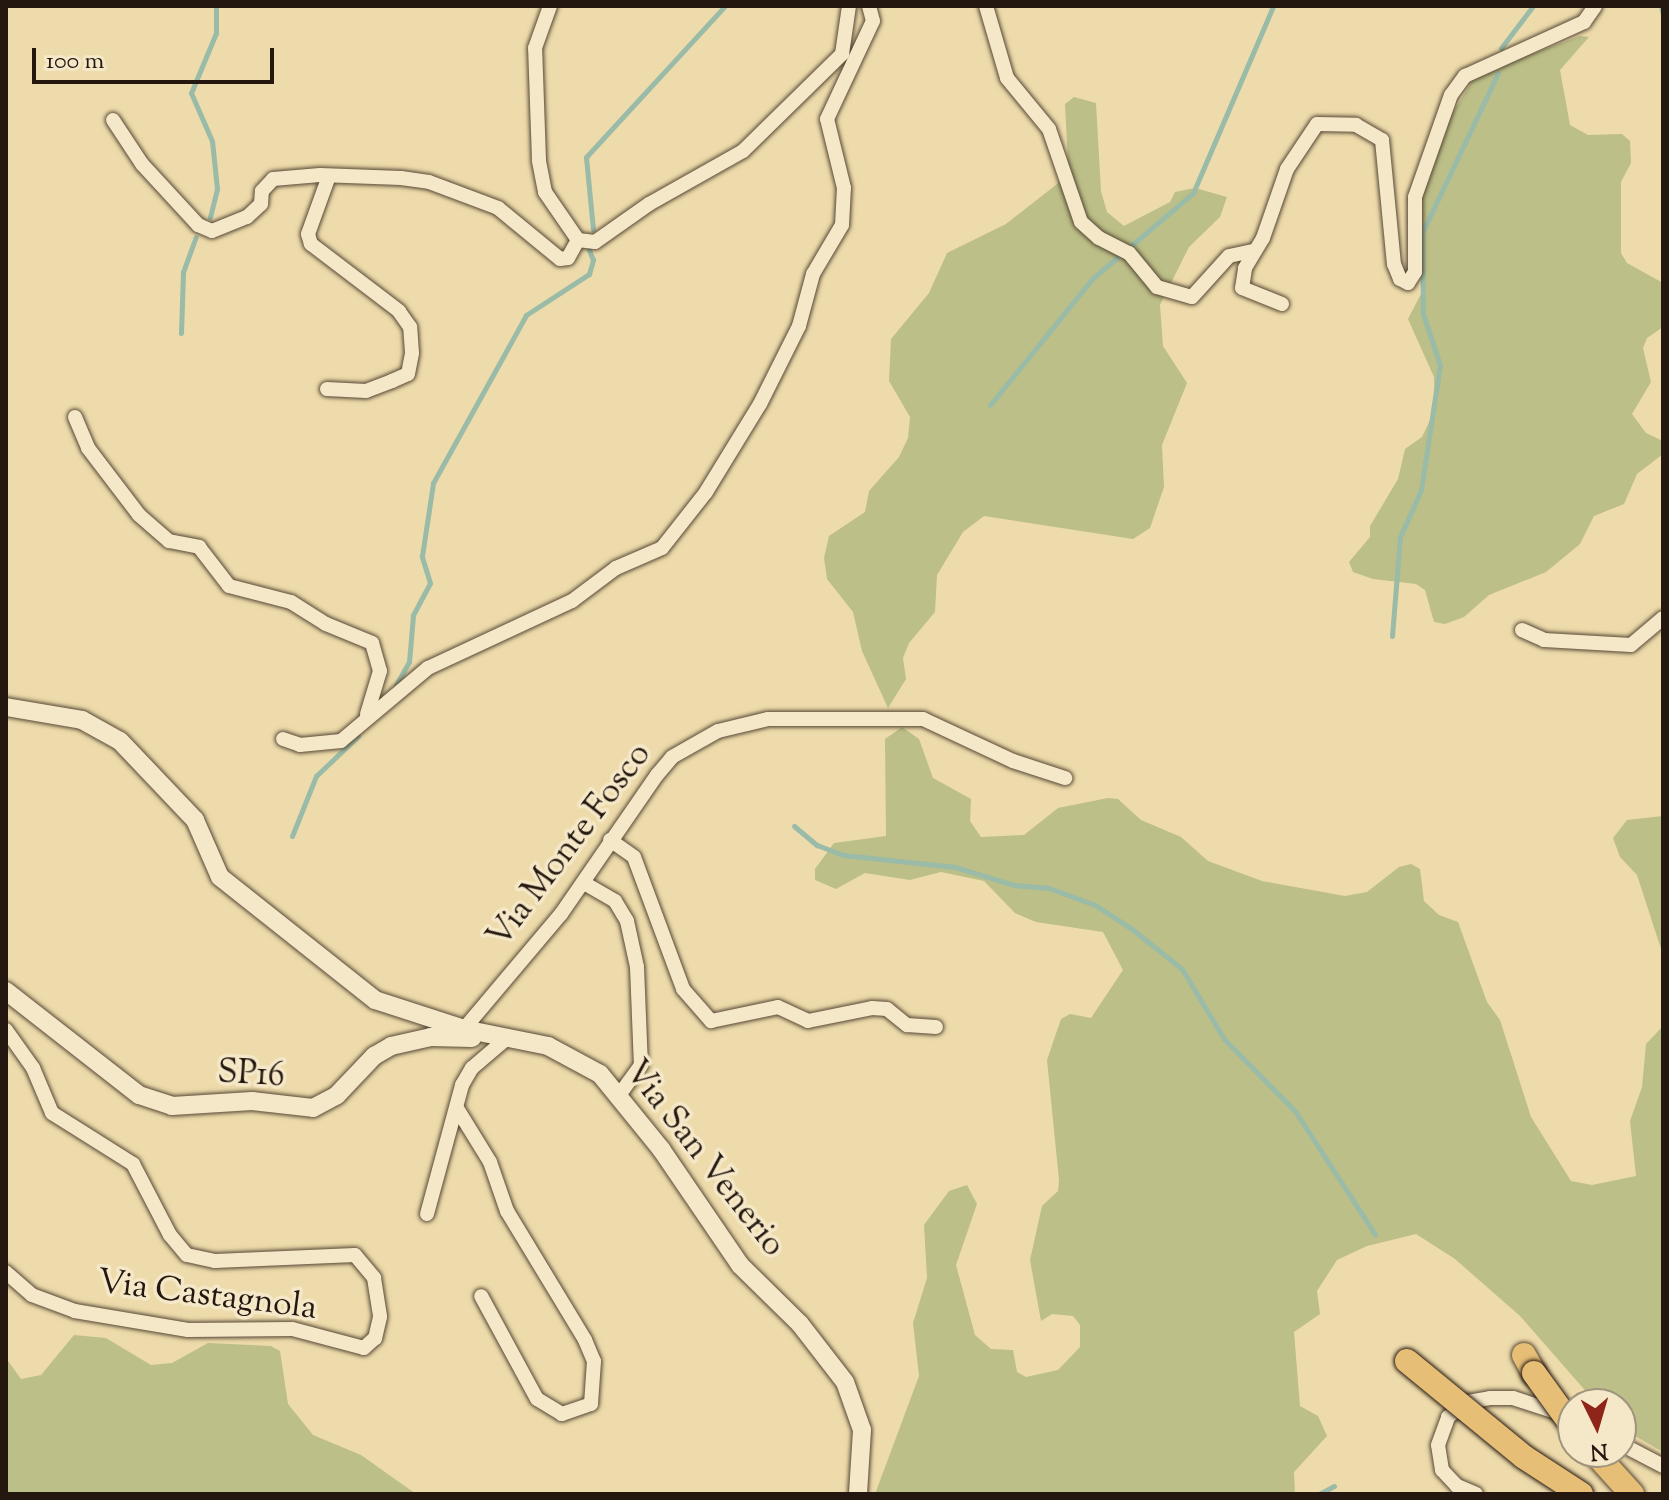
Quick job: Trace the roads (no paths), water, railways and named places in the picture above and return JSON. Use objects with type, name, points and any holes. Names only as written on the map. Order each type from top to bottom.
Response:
[{"type":"highway","points":[[1407,1361],[1524,1457],[1581,1494]]},
{"type":"highway","points":[[1529,1364],[1557,1404]]},
{"type":"highway","points":[[1608,1468],[1632,1494]]},
{"type":"street","points":[[550,6],[535,48],[539,160],[545,192],[578,240],[595,242],[649,204],[743,151],[842,54],[849,6]]},
{"type":"street","points":[[367,714],[428,668],[572,601],[616,568],[662,548],[706,492],[788,352],[813,274],[842,225],[844,188],[827,119],[873,21],[869,6]]},
{"type":"street","points":[[986,6],[1007,78],[1049,129],[1081,222],[1129,253],[1157,287],[1192,297],[1229,256],[1252,251]]},
{"type":"street","points":[[1282,304],[1242,288],[1252,251],[1263,238],[1287,169],[1317,124],[1336,121],[1373,132],[1382,140],[1394,264],[1400,279],[1411,281],[1415,272],[1415,197],[1451,95],[1465,76],[1584,22],[1595,6]]},
{"type":"street","points":[[113,120],[142,164],[198,225],[212,231],[247,217],[261,204],[262,191],[273,179],[329,176],[429,182],[498,208],[560,259],[568,258],[578,240]]},
{"type":"street","points":[[327,389],[366,391],[392,381],[408,374],[412,353],[410,327],[399,311],[311,244],[308,234],[329,176]]},
{"type":"street","points":[[75,417],[88,448],[139,515],[169,541],[199,547],[229,586],[291,602],[326,624],[372,643],[380,671],[367,714],[355,734],[341,741],[300,745],[283,739]]},
{"type":"street","points":[[1522,630],[1544,640],[1631,645],[1663,618]]},
{"type":"street","name":"Via San Venerio","points":[[6,707],[102,727],[142,761],[195,820],[220,877],[375,1000],[464,1029],[569,1056],[620,1094],[740,1265],[800,1324],[845,1382],[862,1430],[858,1494]]},
{"type":"street","name":"Via Monte Fosco","points":[[464,1029],[584,883],[610,840],[672,757],[718,731],[768,719],[923,719],[1022,764],[1065,778]]},
{"type":"street","points":[[610,840],[634,857],[683,989],[711,1021],[778,1007],[808,1021],[872,1008],[887,1009],[907,1025],[936,1027]]},
{"type":"street","points":[[584,883],[615,901],[627,921],[637,967],[641,1065],[620,1094]]},
{"type":"street","name":"SP16","points":[[6,991],[139,1095],[172,1106],[241,1101],[313,1108],[337,1095],[374,1056],[391,1046],[431,1037],[507,1038]]},
{"type":"street","name":"Via Castagnola","points":[[6,1030],[33,1068],[52,1113],[133,1164],[170,1235],[187,1255],[215,1261],[355,1255],[374,1278],[380,1317],[375,1338],[364,1348],[292,1329],[188,1330],[75,1311],[32,1295],[6,1272]]},
{"type":"street","points":[[427,1214],[445,1138],[472,1068],[507,1038]]},
{"type":"street","points":[[458,1110],[490,1162],[507,1211],[585,1340],[594,1361],[591,1404],[562,1414],[537,1399],[481,1296]]},
{"type":"street","points":[[1476,1494],[1457,1486],[1442,1470],[1438,1445],[1448,1417],[1468,1402],[1490,1398],[1513,1398],[1557,1413]]},
{"type":"street","points":[[1637,1452],[1663,1466]]},
{"type":"waterway","points":[[210,217],[217,189],[212,141],[191,93],[216,33],[216,6]]},
{"type":"waterway","points":[[593,229],[586,157],[725,6]]},
{"type":"waterway","points":[[990,405],[1093,278],[1193,193],[1273,6]]},
{"type":"waterway","points":[[1501,48],[1533,6]]},
{"type":"waterway","points":[[1661,6],[1663,15]]},
{"type":"waterway","points":[[1392,636],[1400,537],[1421,490],[1440,365],[1423,314],[1422,233],[1498,73]]},
{"type":"waterway","points":[[181,333],[183,272],[196,237]]},
{"type":"waterway","points":[[396,685],[409,662],[413,615],[430,583],[422,556],[433,483],[526,315],[589,274],[593,260],[589,250]]},
{"type":"waterway","points":[[292,836],[316,776],[358,736]]},
{"type":"waterway","points":[[794,826],[817,845],[843,855],[955,867],[1014,885],[1049,888],[1095,905],[1132,929],[1182,969],[1224,1039],[1295,1111],[1375,1234]]},
{"type":"waterway","points":[[1319,1494],[1334,1486]]}]
